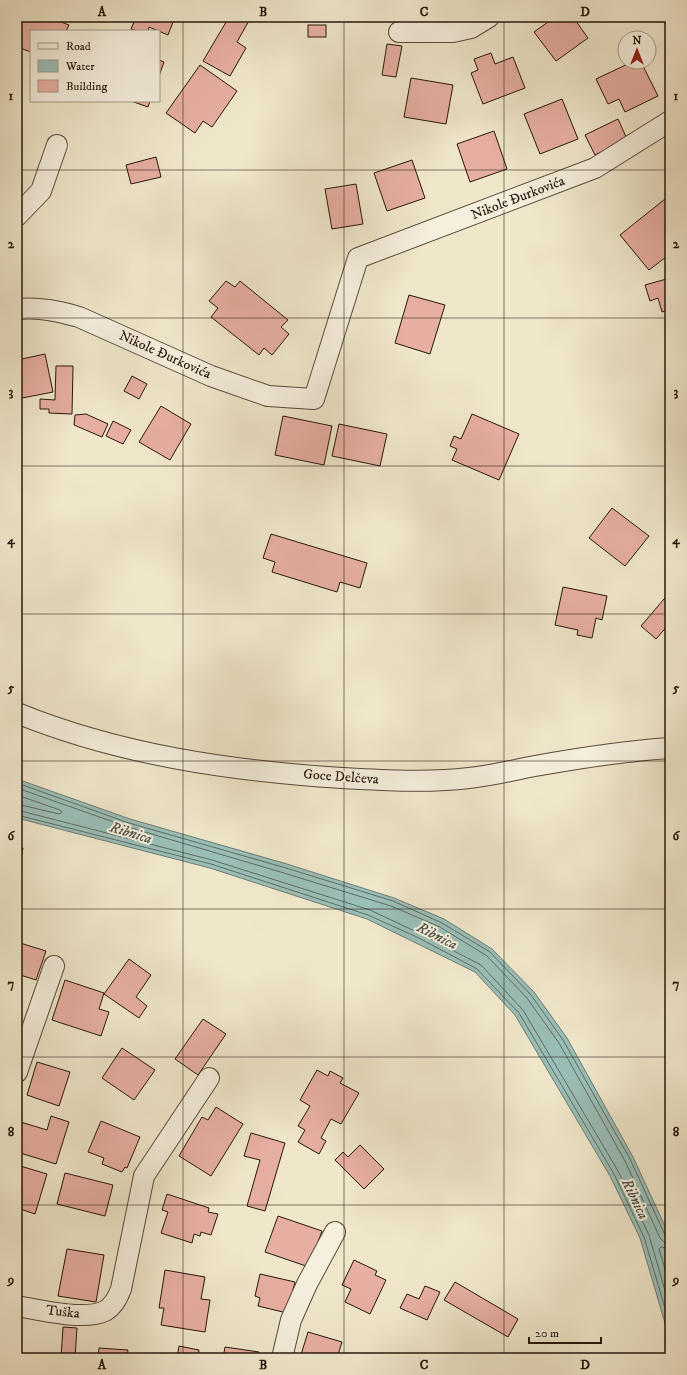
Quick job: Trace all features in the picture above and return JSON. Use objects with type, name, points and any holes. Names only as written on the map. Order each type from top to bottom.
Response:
[{"type":"street","points":[[399,32],[453,32],[471,28],[489,17]]},
{"type":"street","name":"Nikole Đurkovića","points":[[17,309],[33,308],[56,310],[79,317],[212,376],[268,396],[314,399],[358,258],[595,168],[670,121]]},
{"type":"street","points":[[17,216],[41,191],[57,145]]},
{"type":"street","name":"Goce Delčeva","points":[[17,713],[63,730],[112,744],[199,763],[307,776],[386,780],[469,778],[628,751],[670,748]]},
{"type":"street","points":[[17,1072],[54,966]]},
{"type":"street","name":"Tuška","points":[[17,1306],[85,1315],[105,1311],[116,1302],[121,1289],[144,1176],[209,1078]]},
{"type":"street","points":[[282,1358],[291,1320],[307,1284],[335,1232]]},
{"type":"water","name":"Ribnica","points":[[17,779],[130,819],[287,864],[394,898],[444,919],[492,949],[534,992],[567,1038],[633,1157],[670,1237],[670,1340],[640,1238],[610,1176],[515,1015],[475,972],[367,919],[210,868],[17,818]]},
{"type":"building","points":[[19,17],[48,17],[69,25],[66,30],[30,30],[30,52],[17,47],[17,23]]},
{"type":"building","points":[[136,17],[175,17],[168,35],[160,32],[160,30],[149,27],[148,30],[131,29]]},
{"type":"building","points":[[229,17],[251,17],[237,42],[246,48],[230,76],[203,61]]},
{"type":"building","points":[[555,17],[573,17],[588,38],[556,61],[534,32]]},
{"type":"building","points":[[308,25],[326,25],[326,37],[308,37]]},
{"type":"building","points":[[387,44],[402,46],[396,77],[382,75]]},
{"type":"building","points":[[491,53],[495,64],[513,57],[525,88],[483,104],[471,73],[478,70],[474,59]]},
{"type":"building","points":[[160,60],[164,62],[160,73]]},
{"type":"building","points":[[200,65],[237,91],[212,127],[203,121],[195,133],[166,113]]},
{"type":"building","points":[[617,69],[645,70],[658,96],[625,112],[619,99],[608,104],[596,79]]},
{"type":"building","points":[[411,78],[453,85],[446,124],[404,117]]},
{"type":"building","points":[[562,99],[578,139],[540,154],[524,114]]},
{"type":"building","points":[[134,102],[150,102],[148,107]]},
{"type":"building","points":[[618,119],[627,139],[595,155],[585,135]]},
{"type":"building","points":[[494,131],[507,169],[470,182],[457,144]]},
{"type":"building","points":[[156,157],[161,177],[131,184],[126,165]]},
{"type":"building","points":[[412,160],[425,198],[387,211],[374,173]]},
{"type":"building","points":[[356,184],[363,224],[332,229],[325,189]]},
{"type":"building","points":[[670,195],[670,254],[649,270],[620,235]]},
{"type":"building","points":[[670,278],[670,309],[662,312],[658,298],[650,301],[645,285]]},
{"type":"building","points":[[226,281],[235,287],[240,281],[288,320],[281,327],[289,334],[272,355],[264,348],[259,355],[211,317],[218,308],[209,301]]},
{"type":"building","points":[[409,295],[445,305],[430,354],[395,343]]},
{"type":"building","points":[[45,354],[53,392],[17,399],[17,360]]},
{"type":"building","points":[[56,366],[73,366],[72,414],[49,413],[49,409],[40,409],[40,399],[55,400]]},
{"type":"building","points":[[132,376],[147,384],[139,399],[124,391]]},
{"type":"building","points":[[161,406],[191,424],[170,460],[139,442]]},
{"type":"building","points":[[86,414],[108,424],[102,437],[74,425],[75,415]]},
{"type":"building","points":[[472,414],[519,434],[499,480],[452,460],[457,449],[450,446],[454,436],[461,439]]},
{"type":"building","points":[[283,416],[332,426],[324,465],[275,455]]},
{"type":"building","points":[[113,421],[131,430],[123,444],[106,436]]},
{"type":"building","points":[[339,424],[387,434],[380,466],[332,456]]},
{"type":"building","points":[[612,508],[649,536],[625,566],[589,538]]},
{"type":"building","points":[[271,534],[367,563],[360,588],[340,582],[337,592],[272,572],[275,562],[263,558]]},
{"type":"building","points":[[563,587],[607,596],[602,620],[596,618],[592,638],[577,635],[578,630],[555,625]]},
{"type":"building","points":[[670,592],[670,623],[656,639],[641,626]]},
{"type":"building","points":[[17,846],[23,848],[18,871],[17,871]]},
{"type":"building","points":[[17,942],[46,951],[36,980],[17,974],[20,958],[17,957]]},
{"type":"building","points":[[129,959],[151,975],[136,997],[147,1006],[139,1018],[104,994]]},
{"type":"building","points":[[65,980],[104,993],[99,1009],[109,1012],[101,1036],[52,1020]]},
{"type":"building","points":[[203,1019],[226,1034],[198,1075],[175,1059]]},
{"type":"building","points":[[122,1048],[155,1070],[134,1100],[102,1078]]},
{"type":"building","points":[[37,1062],[70,1072],[59,1106],[27,1095]]},
{"type":"building","points":[[317,1070],[328,1076],[330,1071],[343,1078],[340,1083],[359,1093],[341,1124],[331,1119],[321,1138],[326,1141],[319,1154],[298,1142],[305,1130],[298,1126],[310,1106],[300,1100]]},
{"type":"building","points":[[216,1107],[243,1124],[211,1176],[179,1156],[202,1117],[208,1120]]},
{"type":"building","points":[[51,1116],[69,1122],[56,1164],[17,1152],[17,1121],[47,1130]]},
{"type":"building","points":[[101,1121],[140,1137],[127,1168],[125,1167],[122,1172],[102,1164],[104,1158],[88,1152]]},
{"type":"building","points":[[251,1133],[285,1143],[265,1211],[247,1206],[260,1160],[244,1156]]},
{"type":"building","points":[[360,1145],[384,1169],[364,1189],[335,1160],[343,1152],[348,1157]]},
{"type":"building","points":[[17,1165],[47,1174],[35,1214],[17,1208]]},
{"type":"building","points":[[65,1173],[113,1185],[105,1216],[57,1204]]},
{"type":"building","points":[[167,1194],[209,1208],[208,1212],[218,1214],[211,1235],[201,1232],[200,1236],[194,1234],[192,1243],[161,1233],[168,1212],[162,1210]]},
{"type":"building","points":[[278,1216],[322,1231],[309,1267],[265,1252]]},
{"type":"building","points":[[67,1249],[104,1255],[96,1302],[58,1296]]},
{"type":"building","points":[[354,1260],[377,1271],[375,1275],[386,1280],[370,1314],[345,1302],[351,1289],[342,1285]]},
{"type":"building","points":[[165,1270],[205,1277],[201,1299],[210,1300],[205,1332],[161,1325],[164,1308],[159,1308]]},
{"type":"building","points":[[260,1274],[295,1282],[287,1313],[258,1306],[260,1298],[255,1296]]},
{"type":"building","points":[[455,1282],[518,1319],[508,1337],[444,1300]]},
{"type":"building","points":[[425,1286],[440,1292],[427,1320],[400,1308],[407,1294],[419,1299]]},
{"type":"building","points":[[63,1327],[77,1328],[75,1358],[61,1358]]},
{"type":"building","points":[[308,1332],[342,1342],[337,1358],[300,1358]]},
{"type":"building","points":[[179,1346],[199,1350],[198,1358],[177,1358]]},
{"type":"building","points":[[225,1347],[259,1352],[258,1358],[223,1358]]},
{"type":"building","points":[[99,1348],[128,1350],[127,1358],[98,1358]]},
{"type":"building","points":[[377,1355],[387,1358],[376,1358]]}]
